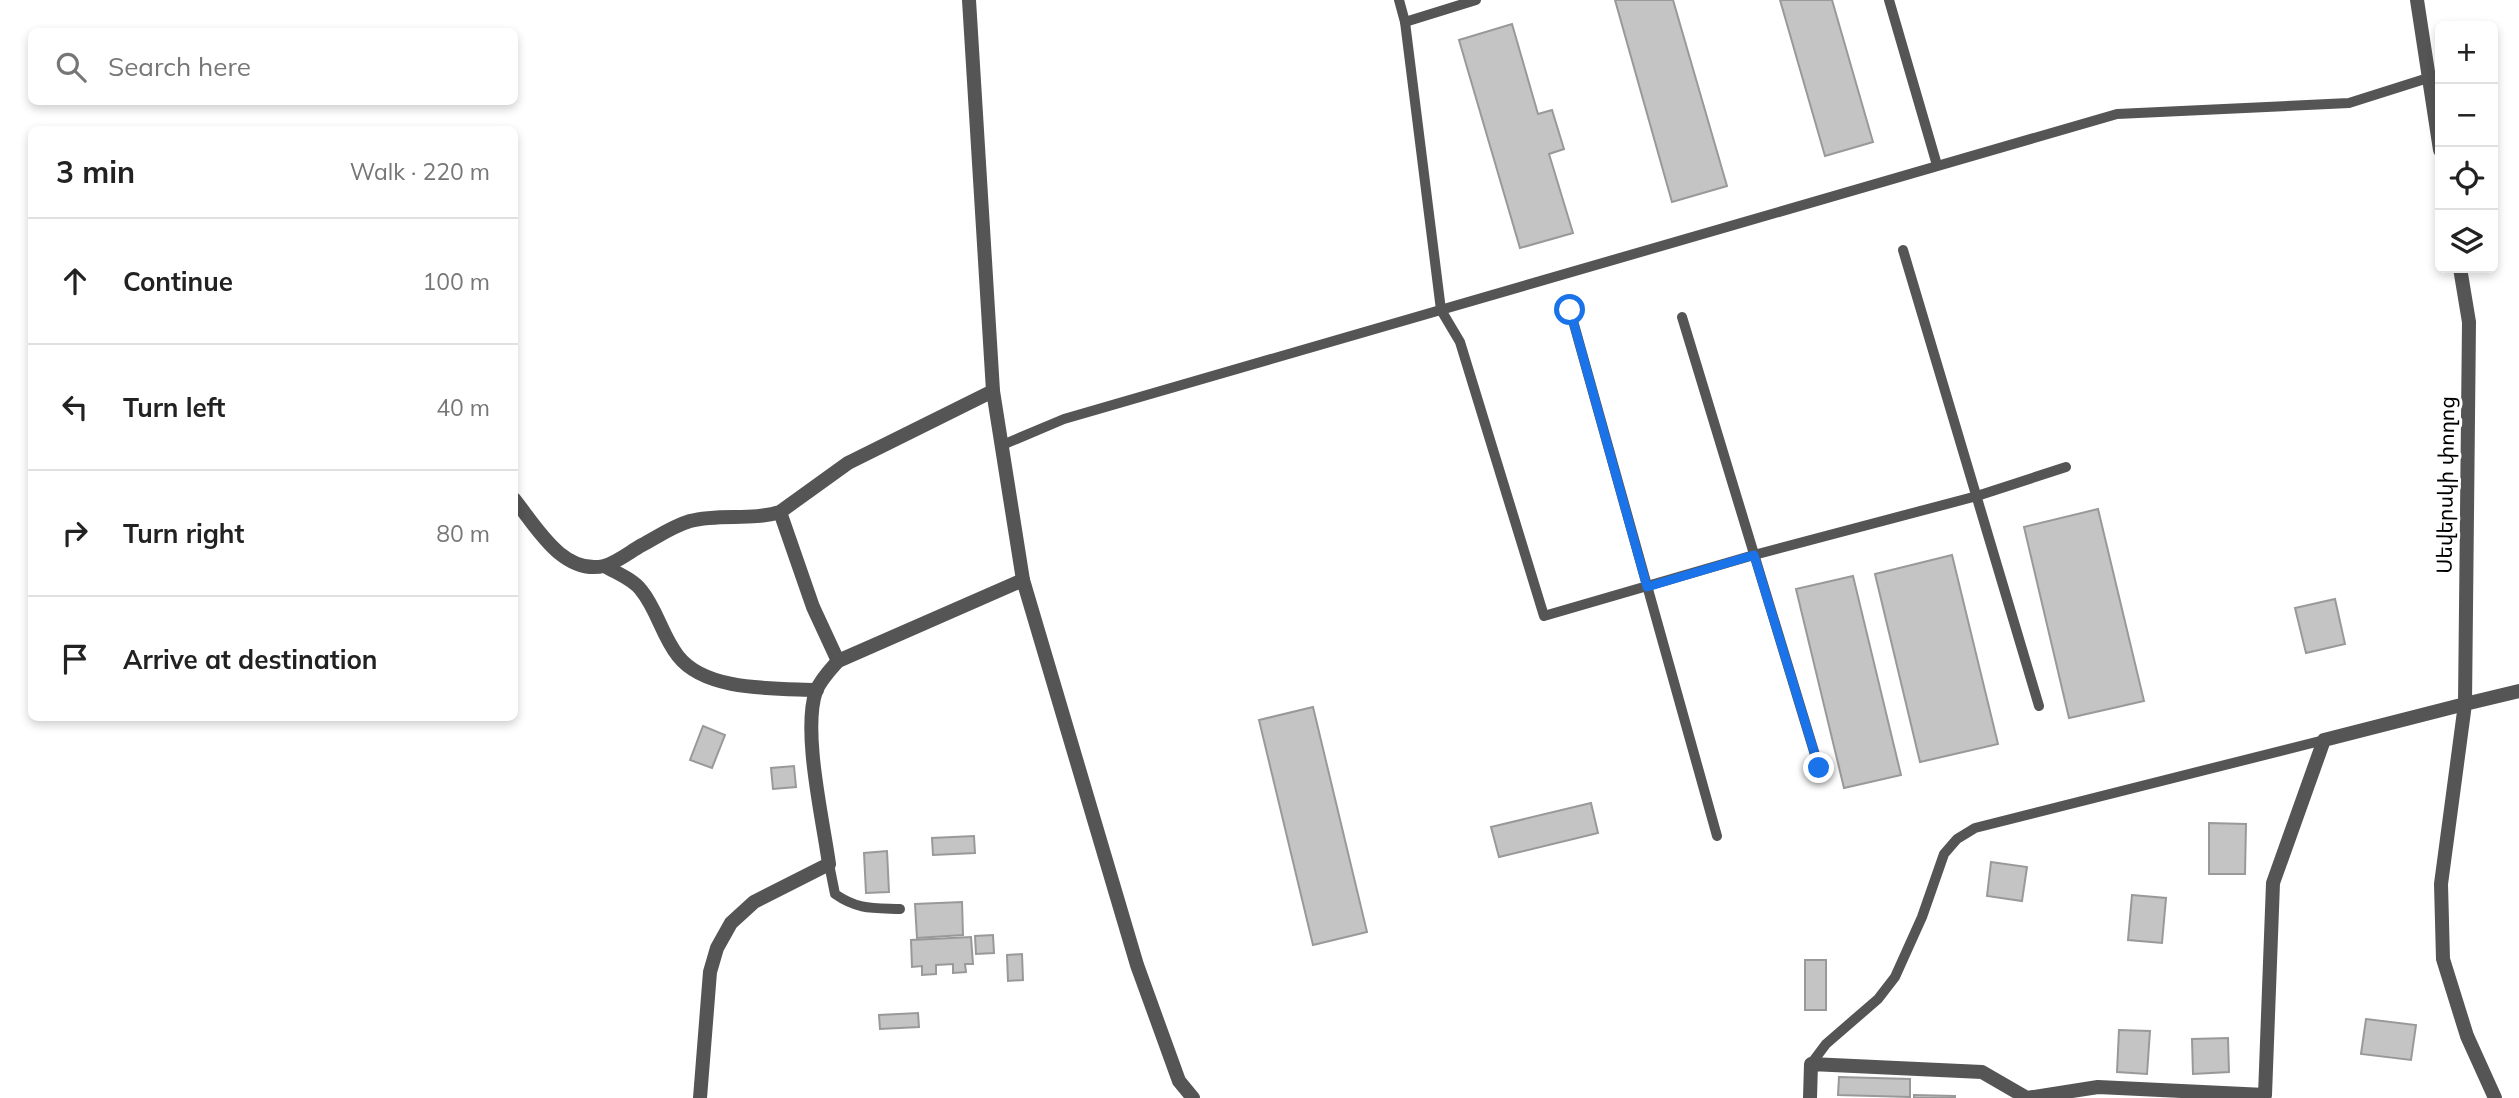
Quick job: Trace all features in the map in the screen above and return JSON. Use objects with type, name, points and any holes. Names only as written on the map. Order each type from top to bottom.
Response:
[{"type":"street","points":[[969,0],[993,391],[1023,580],[1137,965],[1179,1081],[1193,1098]]},
{"type":"street","points":[[2417,0],[2440,147]]},
{"type":"street","name":"Սեվերսկի փողոց","points":[[2461,273],[2469,322],[2465,704],[2441,884],[2442,959],[2467,1036],[2495,1098]]},
{"type":"street","points":[[518,504],[554,549],[570,561],[588,566],[605,566],[693,520],[768,516],[780,512],[848,463],[993,391]]},
{"type":"street","points":[[780,512],[813,607],[838,661]]},
{"type":"street","points":[[605,566],[639,587],[679,658],[702,676],[757,687],[817,690]]},
{"type":"street","points":[[700,1098],[710,972],[716,948],[731,923],[754,902],[830,864],[811,739],[812,709],[824,677],[838,661],[1023,580]]},
{"type":"street","points":[[1810,1098],[1811,1064],[1982,1073],[2027,1098],[2098,1087],[2265,1095],[2273,883],[2324,740],[2519,691]]},
{"type":"lane","points":[[1399,0],[1405,22],[1441,310],[1461,342],[1544,616],[1754,555],[1977,496],[2066,467]]},
{"type":"lane","points":[[1405,22],[1476,0]]},
{"type":"lane","points":[[1889,0],[1937,165]]},
{"type":"lane","points":[[1000,446],[1064,419],[2117,114],[2348,103],[2428,78]]},
{"type":"lane","points":[[1903,250],[2039,706]]},
{"type":"lane","points":[[1570,310],[1717,836]]},
{"type":"lane","points":[[1682,317],[1819,768]]},
{"type":"lane","points":[[1811,1064],[1826,1044],[1878,999],[1895,977],[1913,940],[1944,854],[1957,839],[1975,828],[2324,740]]},
{"type":"lane","points":[[830,864],[835,894],[846,902],[861,908],[900,909]]},
{"type":"building","points":[[1615,0],[1673,0],[1727,186],[1672,202]]},
{"type":"building","points":[[1780,0],[1832,0],[1873,142],[1825,156]]},
{"type":"building","points":[[1512,24],[1538,114],[1552,110],[1564,149],[1549,154],[1573,233],[1520,248],[1459,40]]},
{"type":"building","points":[[2098,509],[2144,701],[2069,718],[2024,527]]},
{"type":"building","points":[[1952,555],[1998,744],[1920,762],[1875,574]]},
{"type":"building","points":[[1853,576],[1901,775],[1844,788],[1796,589]]},
{"type":"building","points":[[2335,599],[2345,644],[2306,653],[2295,608]]},
{"type":"building","points":[[1313,707],[1367,932],[1313,945],[1259,720]]},
{"type":"building","points":[[703,726],[725,735],[712,768],[690,760]]},
{"type":"building","points":[[794,766],[796,787],[773,789],[771,768]]},
{"type":"building","points":[[1591,803],[1598,833],[1499,857],[1491,827]]},
{"type":"building","points":[[2209,823],[2246,824],[2245,874],[2209,874]]},
{"type":"building","points":[[974,836],[975,853],[933,855],[932,838]]},
{"type":"building","points":[[887,851],[889,892],[866,893],[864,853]]},
{"type":"building","points":[[1991,862],[2027,867],[2022,901],[1987,896]]},
{"type":"building","points":[[2132,895],[2166,898],[2162,943],[2128,940]]},
{"type":"building","points":[[962,902],[963,935],[917,938],[915,904]]},
{"type":"building","points":[[993,935],[994,953],[976,954],[975,936]]},
{"type":"building","points":[[971,937],[973,964],[965,964],[966,972],[953,973],[953,964],[936,965],[936,974],[922,975],[922,966],[912,967],[911,940]]},
{"type":"building","points":[[1022,954],[1023,980],[1008,981],[1007,955]]},
{"type":"building","points":[[1805,960],[1826,960],[1826,1010],[1805,1010]]},
{"type":"building","points":[[918,1013],[919,1027],[880,1029],[879,1015]]},
{"type":"building","points":[[2366,1019],[2416,1025],[2411,1060],[2361,1054]]},
{"type":"building","points":[[2119,1030],[2150,1031],[2147,1074],[2117,1072]]},
{"type":"building","points":[[2228,1038],[2229,1072],[2193,1074],[2192,1039]]},
{"type":"building","points":[[1839,1077],[1910,1079],[1910,1097],[1838,1095]]},
{"type":"building","points":[[1914,1095],[1955,1096],[1955,1098],[1914,1098]]},
{"type":"route","points":[[1570,310],[1647,587],[1754,555],[1819,768]]}]
